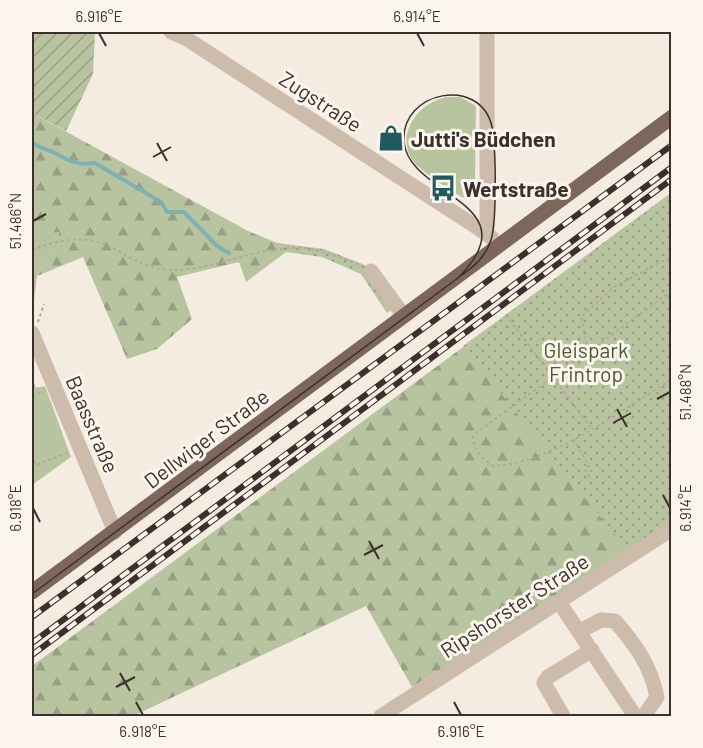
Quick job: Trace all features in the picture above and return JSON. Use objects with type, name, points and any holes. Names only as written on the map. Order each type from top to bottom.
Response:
[{"type":"main road","name":"Dellwiger Straße","points":[[32,592],[404,316],[492,241],[672,117]]},
{"type":"street","name":"Zugstraße","points":[[177,32],[492,241]]},
{"type":"street","points":[[487,32],[492,241]]},
{"type":"street","points":[[371,271],[404,316]]},
{"type":"street","name":"Baasstraße","points":[[32,333],[115,532]]},
{"type":"street","name":"Ripshorster Straße","points":[[381,717],[672,529]]},
{"type":"street","points":[[559,602],[635,717]]},
{"type":"street","points":[[580,632],[601,620],[615,621],[634,644],[652,673],[657,697],[644,717]]},
{"type":"street","points":[[563,717],[544,683],[548,677],[592,650]]},
{"type":"path","points":[[32,250],[64,239],[96,240],[133,260],[168,270],[209,265],[257,253],[302,248],[318,250],[371,271]]},
{"type":"path","points":[[32,256],[34,280],[32,302]]},
{"type":"path","points":[[588,352],[581,317],[614,287],[672,256]]},
{"type":"path","points":[[672,291],[480,430],[473,436],[473,444],[478,453],[493,466],[507,466],[542,455],[672,380]]},
{"type":"path","points":[[32,328],[40,320],[44,304]]},
{"type":"path","points":[[506,315],[591,428]]},
{"type":"path","points":[[573,439],[592,471]]},
{"type":"path","points":[[32,455],[36,465],[80,448]]},
{"type":"path","points":[[590,466],[585,469],[590,478]]},
{"type":"green space","points":[[32,32],[95,32],[93,74],[66,131],[32,113]]},
{"type":"green space","points":[[554,32],[651,32],[554,34]]},
{"type":"green space","points":[[448,97],[460,97],[476,106],[475,185],[473,185],[473,195],[466,199],[424,171],[414,162],[408,151],[408,130],[413,120],[428,105]]},
{"type":"green space","points":[[32,113],[248,231],[277,243],[286,252],[246,282],[239,262],[177,277],[192,319],[157,349],[127,359],[83,257],[37,276],[60,232],[32,234]]},
{"type":"green space","points":[[671,193],[671,525],[412,687],[366,606],[133,716],[32,716],[32,666]]},
{"type":"green space","name":"Gleispark Frintrop","points":[[671,193],[671,525],[628,551],[463,346]]},
{"type":"green space","points":[[61,231],[37,276],[32,317],[32,234]]},
{"type":"green space","points":[[277,243],[324,249],[365,265],[395,307],[387,313],[361,274],[322,257],[286,252]]},
{"type":"green space","points":[[32,377],[36,388],[45,386],[71,457],[32,485]]},
{"type":"waterway","points":[[32,142],[73,162],[95,163],[161,202],[167,212],[184,212],[217,246],[229,253]]},
{"type":"tram line","points":[[32,594],[470,269],[480,260],[491,240],[493,230],[495,167],[492,127],[485,111],[473,100],[458,95],[442,96],[427,101],[415,111],[406,125],[404,142],[411,161],[425,176],[461,203],[475,217],[482,233],[477,254],[457,279]]},
{"type":"railway","points":[[32,617],[672,145]]},
{"type":"railway","points":[[32,643],[672,167]]},
{"type":"railway","points":[[32,655],[672,179]]},
{"type":"place","name":"Jutti's Büdchen","points":[[391,138]]},
{"type":"place","name":"Wertstraße","points":[[443,188]]}]
